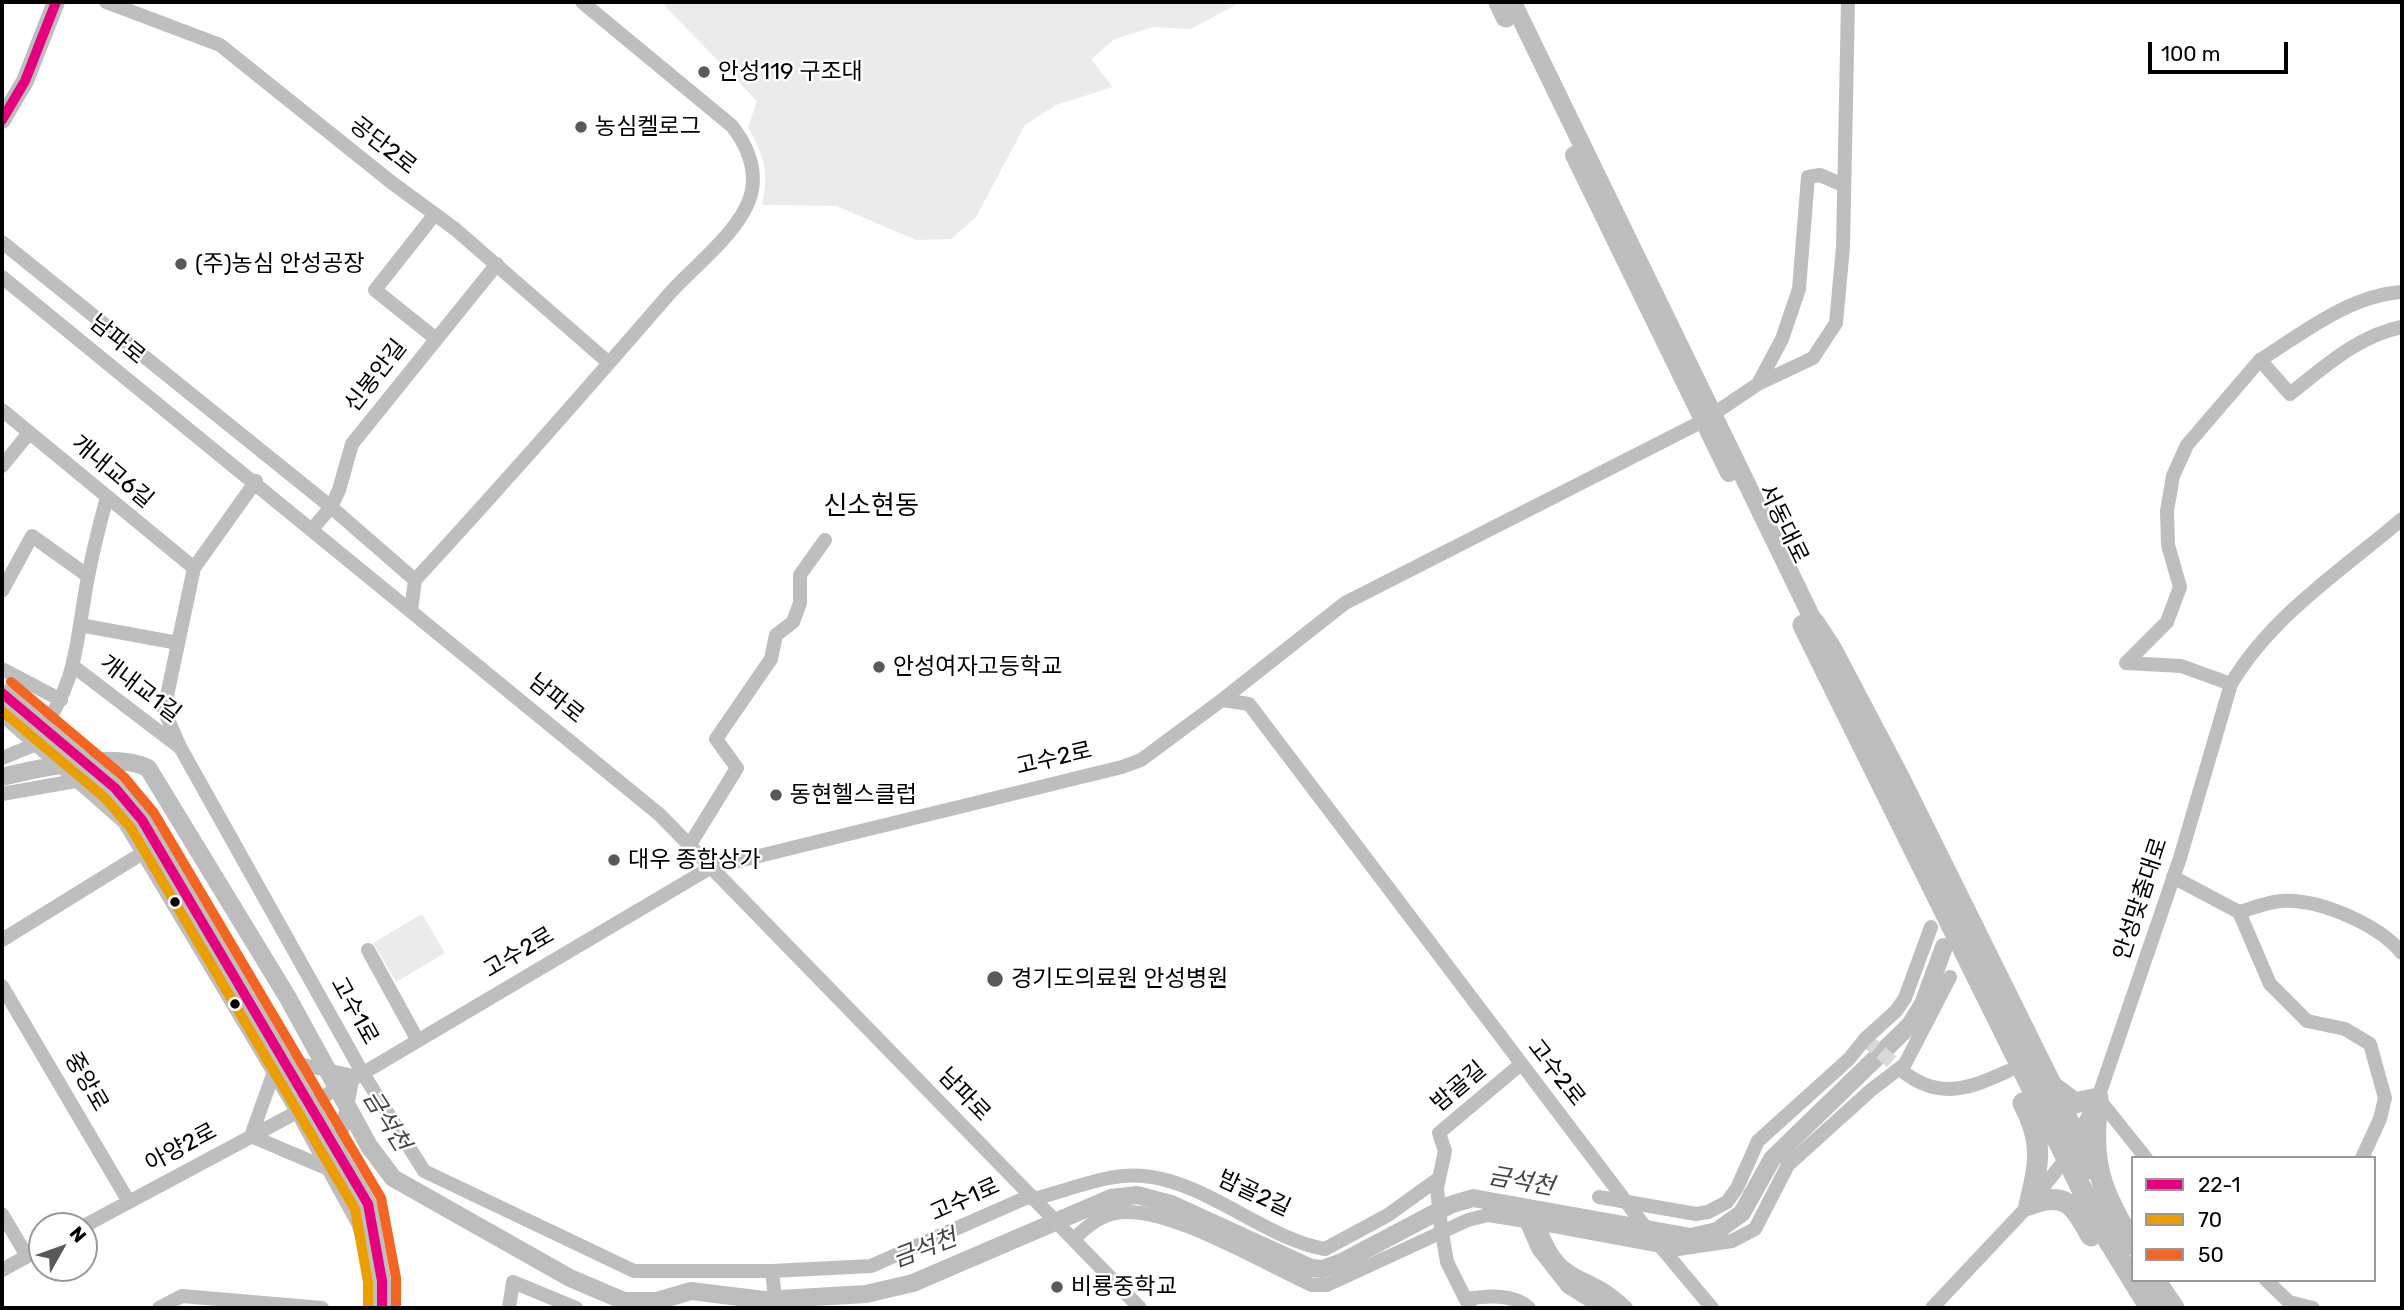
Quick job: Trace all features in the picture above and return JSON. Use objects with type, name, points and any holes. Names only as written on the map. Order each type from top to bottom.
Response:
[{"type":"highway","points":[[1808,624],[1815,670],[2020,1067],[2131,1273]]},
{"type":"highway","points":[[1808,624],[1831,648],[1900,779],[2077,1139],[2131,1241]]},
{"type":"highway","points":[[2020,1067],[2040,1158],[2029,1205]]},
{"type":"highway","points":[[2052,1086],[2075,1103],[2098,1098],[2094,1142],[2101,1186]]},
{"type":"highway","points":[[2035,1126],[2061,1165],[2079,1215],[2138,1308]]},
{"type":"highway","points":[[2029,1205],[2047,1198],[2059,1198],[2079,1215]]},
{"type":"highway","points":[[2108,1230],[2131,1261]]},
{"type":"highway","points":[[2136,1282],[2150,1308]]},
{"type":"highway","points":[[2144,1282],[2162,1308]]},
{"type":"highway","points":[[2156,1282],[2174,1308]]},
{"type":"main road","points":[[2,120],[25,81],[55,2]]},
{"type":"main road","name":"서동대로","points":[[1508,7],[1808,624]]},
{"type":"main road","points":[[2,693],[81,780],[126,821],[287,1065]]},
{"type":"main road","points":[[2,712],[39,736],[67,745],[115,788],[142,820],[310,1104],[339,1143],[368,1205],[382,1281],[382,1308]]},
{"type":"main road","points":[[310,1104],[331,1170],[360,1223],[368,1248],[372,1308]]},
{"type":"street","name":"공단2로","points":[[106,2],[220,45],[497,264],[609,363]]},
{"type":"street","points":[[411,610],[415,580],[545,440],[609,363],[723,239],[744,211],[752,190],[752,168],[746,144],[732,126],[582,2]]},
{"type":"street","points":[[1222,700],[1345,603],[1708,418],[1758,384],[1813,358],[1836,323],[1843,247],[1848,2]]},
{"type":"street","points":[[1758,384],[1782,339],[1799,289],[1808,177],[1820,175],[1843,185]]},
{"type":"street","points":[[435,214],[375,290],[435,338]]},
{"type":"street","points":[[2,242],[331,507],[415,580]]},
{"type":"street","name":"신봉안길","points":[[313,528],[331,507],[352,444],[497,264]]},
{"type":"street","name":"남파로","points":[[2,277],[256,481],[660,815],[1069,1234]]},
{"type":"street","points":[[2231,684],[2180,666],[2126,663],[2167,622],[2180,587],[2168,545],[2167,511],[2173,476],[2187,445],[2260,360],[2349,306],[2385,293],[2402,292]]},
{"type":"street","points":[[2260,360],[2290,394],[2346,350],[2388,330],[2402,327]]},
{"type":"street","name":"개내교6길","points":[[2,410],[194,568]]},
{"type":"street","points":[[2,466],[29,433]]},
{"type":"street","name":"고수1로","points":[[256,481],[194,568],[164,710],[180,747],[357,1074],[424,1171],[634,1271],[772,1271],[871,1266],[1034,1200]]},
{"type":"street","name":"개내교1길","points":[[39,736],[61,700],[73,666],[88,576],[107,497]]},
{"type":"street","name":"안성맞춤대로","points":[[1932,1308],[2029,1205],[2061,1165],[2098,1098],[2174,877],[2231,684],[2245,660],[2296,606],[2402,519]]},
{"type":"street","points":[[2,591],[32,536],[88,576]]},
{"type":"street","points":[[689,846],[737,768],[716,739],[771,659],[776,635],[793,622],[800,603],[800,575],[825,540]]},
{"type":"street","name":"개내교1길","points":[[80,625],[178,643]]},
{"type":"street","name":"개내교1길","points":[[73,666],[180,747]]},
{"type":"street","points":[[2,669],[61,700]]},
{"type":"street","name":"고수2로","points":[[310,1104],[710,868],[1122,767],[1141,760],[1222,700],[1249,704],[1521,1064],[1659,1244],[1712,1308]]},
{"type":"street","points":[[2,758],[39,736]]},
{"type":"street","points":[[2,794],[81,780]]},
{"type":"street","points":[[2,940],[146,851]]},
{"type":"street","points":[[2174,877],[2239,912],[2270,984],[2307,1021],[2345,1029],[2370,1044],[2385,1098],[2380,1119],[2363,1156]]},
{"type":"street","points":[[2239,912],[2282,901],[2328,906],[2390,939],[2402,953]]},
{"type":"street","points":[[1599,1197],[1696,1214],[1708,1212],[1727,1202],[1737,1188],[1758,1141],[1849,1059],[1865,1039],[1896,1011],[1905,998],[1931,927]]},
{"type":"street","points":[[368,950],[417,1039]]},
{"type":"street","points":[[1140,1308],[1069,1234],[1101,1217],[1123,1211],[1154,1214],[1312,1285],[1327,1285],[1441,1230],[1488,1215],[1659,1244],[1701,1248],[1732,1241],[1755,1229],[1788,1165],[1871,1090],[1900,1069],[1932,1017],[1950,977]]},
{"type":"street","name":"중앙로","points":[[2,986],[129,1202]]},
{"type":"street","name":"밤골길","points":[[1468,1304],[1447,1262],[1441,1230],[1437,1184],[1445,1151],[1439,1133],[1521,1064]]},
{"type":"street","points":[[331,1170],[251,1136],[287,1065],[357,1074],[339,1143]]},
{"type":"street","points":[[1900,1069],[1912,1080],[1945,1090],[1970,1089],[2020,1067]]},
{"type":"street","points":[[2098,1098],[2144,1156]]},
{"type":"street","name":"아양2로","points":[[98,1219],[310,1104]]},
{"type":"street","name":"밤골2길","points":[[1034,1200],[1106,1179],[1144,1176],[1180,1186],[1325,1249],[1437,1184]]},
{"type":"street","points":[[2,1214],[27,1256],[2,1270]]},
{"type":"street","points":[[1532,1222],[1557,1262],[1571,1275],[1611,1296],[1626,1308]]},
{"type":"street","points":[[772,1271],[776,1308]]},
{"type":"street","points":[[509,1308],[513,1282],[576,1308]]},
{"type":"street","points":[[2268,1282],[2289,1302],[2313,1308]]},
{"type":"street","points":[[1468,1304],[1491,1295],[1523,1303],[1529,1308]]},
{"type":"street","points":[[159,1308],[182,1296],[322,1308]]},
{"type":"shaded area","points":[[661,2],[1241,2],[1191,29],[1153,27],[1115,39],[1091,59],[1113,87],[1056,105],[1025,125],[976,217],[951,239],[916,240],[836,206],[762,205],[764,164],[748,127],[757,101]]},
{"type":"shaded area","points":[[422,914],[445,953],[396,982],[373,943]]},
{"type":"waterway","name":"금석천","points":[[2,777],[97,761],[133,763],[148,768],[288,998],[369,1146],[393,1178],[570,1278],[624,1301],[657,1301],[691,1291],[764,1300],[866,1294],[913,1283],[1111,1198],[1137,1195],[1171,1204],[1311,1268],[1323,1269],[1342,1262],[1450,1205],[1473,1198],[1691,1237],[1717,1231],[1742,1213],[1772,1159],[1910,1025],[1923,1004],[1944,947]]},
{"type":"waterway","points":[[1522,1207],[1540,1248],[1569,1285],[1606,1308]]},
{"type":"tunnel","points":[[1865,1039],[1900,1069]]},
{"type":"transit line","name":"22-1","points":[[2,120],[25,81],[56,2]]},
{"type":"transit line","name":"50","points":[[11,682],[124,777],[154,813],[381,1198],[396,1278],[396,1308]]},
{"type":"transit line","name":"22-1","points":[[2,693],[115,788],[142,820],[368,1204],[382,1281],[382,1308]]},
{"type":"transit line","name":"70","points":[[2,711],[105,798],[131,828],[355,1209],[368,1282],[368,1308]]},
{"type":"place","name":"안성119 구조대","points":[[704,72]]},
{"type":"place","name":"농심켈로그","points":[[581,127]]},
{"type":"place","name":"(주)농심 안성공장","points":[[181,264]]},
{"type":"place","name":"안성여자고등학교","points":[[879,667]]},
{"type":"place","name":"동현헬스클럽","points":[[776,795]]},
{"type":"place","name":"대우 종합상가","points":[[614,860]]},
{"type":"place","name":"경기도의료원 안성병원","points":[[995,979]]},
{"type":"place","name":"비룡중학교","points":[[1057,1287]]},
{"type":"district","name":"신소현동","points":[[871,506]]}]
